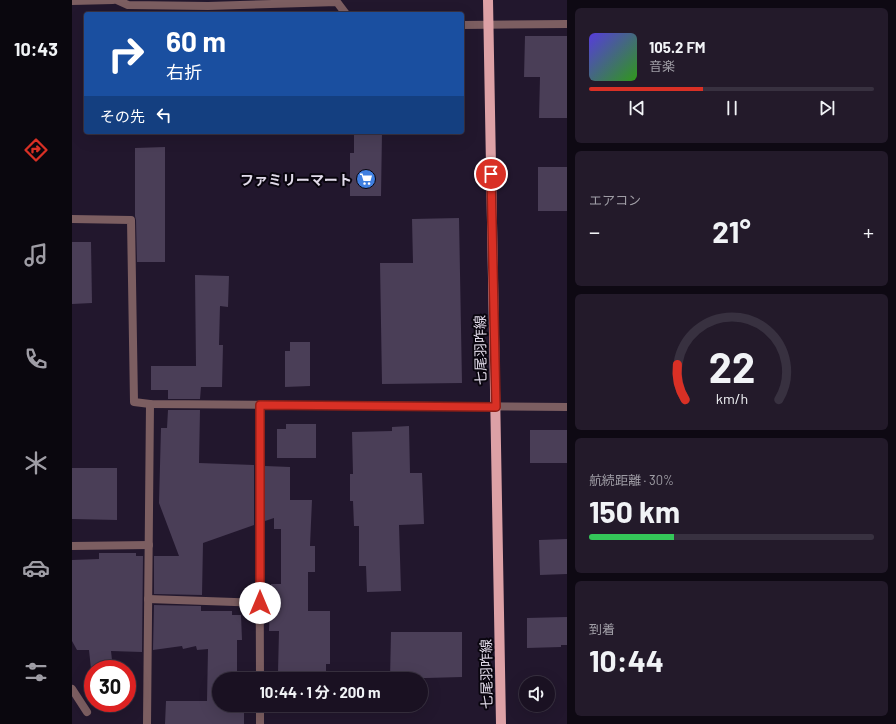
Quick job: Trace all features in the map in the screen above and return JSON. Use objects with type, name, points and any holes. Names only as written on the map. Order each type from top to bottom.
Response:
[{"type":"main road","name":"七尾羽咋線","points":[[488,0],[501,724]]},
{"type":"street","points":[[72,1],[113,0]]},
{"type":"street","points":[[117,0],[128,5],[179,6],[337,2],[344,12]]},
{"type":"street","points":[[464,25],[567,24]]},
{"type":"street","points":[[72,219],[131,220],[134,402],[150,404],[567,407]]},
{"type":"street","points":[[147,724],[150,404]]},
{"type":"street","points":[[260,405],[260,672]]},
{"type":"street","points":[[72,546],[148,545]]},
{"type":"street","points":[[148,599],[260,603]]},
{"type":"street","points":[[72,689],[84,707]]},
{"type":"street","points":[[260,712],[260,724]]},
{"type":"building","points":[[525,36],[567,36],[567,118],[539,118],[540,77],[524,77]]},
{"type":"building","points":[[354,134],[382,134],[381,196],[350,196],[350,153],[354,153]]},
{"type":"building","points":[[165,147],[165,262],[137,262],[135,148]]},
{"type":"building","points":[[538,167],[567,167],[567,211],[538,211]]},
{"type":"building","points":[[459,218],[462,383],[382,384],[380,263],[413,263],[412,219]]},
{"type":"building","points":[[72,242],[91,242],[92,303],[72,304]]},
{"type":"building","points":[[195,275],[229,276],[228,307],[220,306],[219,345],[223,345],[222,387],[201,387],[200,399],[168,399],[168,390],[151,390],[151,366],[196,366]]},
{"type":"building","points":[[290,342],[310,342],[310,386],[285,387],[285,351],[290,351]]},
{"type":"building","points":[[168,410],[200,410],[199,463],[254,465],[254,525],[203,543],[202,595],[154,594],[154,556],[179,556],[159,503],[161,428],[167,428]]},
{"type":"building","points":[[286,424],[316,424],[316,458],[277,458],[277,429],[286,429]]},
{"type":"building","points":[[409,426],[410,473],[422,473],[424,524],[399,525],[401,591],[367,592],[366,566],[359,566],[359,526],[354,526],[353,501],[350,501],[350,474],[353,474],[352,432],[392,431],[392,427]]},
{"type":"building","points":[[530,430],[567,430],[567,463],[530,463]]},
{"type":"building","points":[[265,466],[290,467],[290,500],[312,500],[310,546],[315,546],[315,572],[308,572],[308,611],[330,611],[330,664],[326,664],[326,672],[278,672],[279,631],[269,631],[271,584],[281,584],[281,529],[274,529],[274,518],[265,521]]},
{"type":"building","points":[[72,468],[117,468],[117,520],[72,519]]},
{"type":"building","points":[[567,539],[567,574],[540,575],[539,540]]},
{"type":"building","points":[[99,553],[136,553],[136,556],[143,556],[142,652],[111,651],[112,660],[90,660],[89,650],[77,650],[72,641],[72,560],[99,559]]},
{"type":"building","points":[[154,605],[201,606],[201,611],[232,611],[232,615],[241,615],[242,640],[237,640],[237,672],[212,672],[212,712],[244,712],[244,724],[165,724],[166,701],[207,701],[208,649],[197,650],[196,646],[183,649],[182,646],[153,650]]},
{"type":"building","points":[[567,617],[567,645],[561,645],[561,647],[527,648],[527,618]]},
{"type":"building","points":[[391,632],[462,632],[462,677],[428,678],[428,672],[390,672]]},
{"type":"place","name":"ファミリーマート","points":[[366,179]]},
{"type":"route","points":[[260,603],[260,405],[496,407],[491,174]]}]
